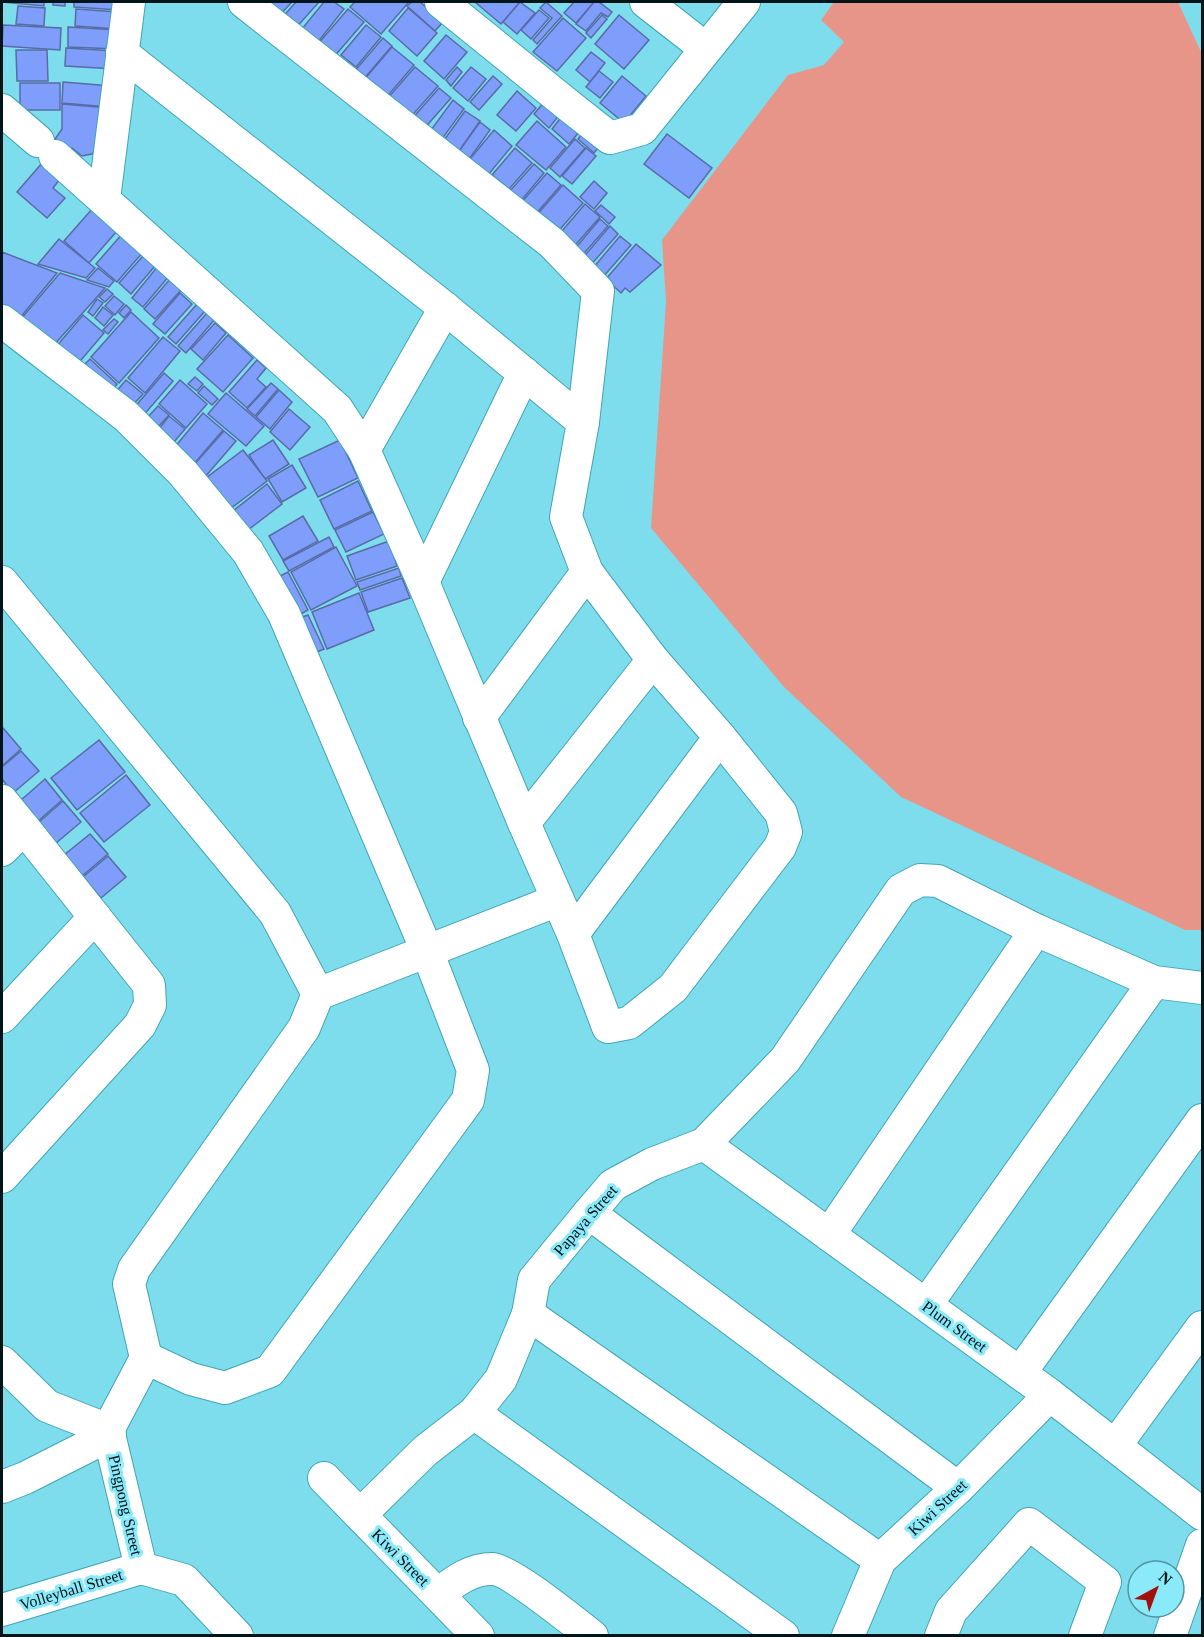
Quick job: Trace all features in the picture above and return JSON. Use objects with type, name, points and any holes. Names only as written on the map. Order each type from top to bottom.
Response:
[{"type":"street","points":[[104,199],[129,2]]},
{"type":"street","points":[[2,110],[337,409],[364,450],[423,582],[573,934],[608,1027],[629,1023],[673,988],[780,847],[786,832],[781,813],[720,737],[653,660],[586,572],[566,517],[583,422],[598,291],[552,243],[243,2]]},
{"type":"street","points":[[441,2],[610,138],[642,129],[744,2]]},
{"type":"street","points":[[646,2],[705,48]]},
{"type":"street","points":[[122,53],[445,308],[583,422]]},
{"type":"street","points":[[364,450],[445,308]]},
{"type":"street","points":[[2,321],[126,416],[183,473],[248,552],[285,614],[427,951],[473,1070],[468,1100],[270,1371],[225,1388],[191,1379],[146,1358]]},
{"type":"street","points":[[423,582],[524,373]]},
{"type":"street","points":[[479,718],[586,572]]},
{"type":"street","points":[[2,582],[275,913],[318,994]]},
{"type":"street","points":[[524,823],[653,660]]},
{"type":"street","points":[[573,934],[720,737]]},
{"type":"street","points":[[2,801],[150,985],[150,1005],[140,1025],[2,1177]]},
{"type":"street","points":[[2,850],[24,828]]},
{"type":"street","name":"Papaya Street","points":[[360,1515],[425,1451],[474,1413],[501,1379],[528,1314],[534,1280],[588,1213],[613,1185],[652,1164],[704,1144],[785,1060],[901,890],[920,880],[938,881],[1036,930]]},
{"type":"street","points":[[2,1487],[25,1478],[109,1432],[146,1358],[129,1284],[134,1269],[304,1028],[318,994],[558,900]]},
{"type":"street","points":[[2,1017],[95,917]]},
{"type":"street","points":[[829,1236],[1036,930],[1154,982],[1203,988]]},
{"type":"street","points":[[926,1305],[1154,982]]},
{"type":"street","points":[[1020,1373],[1203,1120]]},
{"type":"street","name":"Plum Street","points":[[704,1144],[1050,1395],[1203,1514]]},
{"type":"street","points":[[588,1213],[958,1488]]},
{"type":"street","points":[[528,1314],[880,1560]]},
{"type":"street","points":[[1115,1446],[1203,1327]]},
{"type":"street","points":[[2,1362],[47,1406],[109,1432]]},
{"type":"street","name":"Kiwi Street","points":[[848,1635],[880,1560],[958,1488],[1050,1395]]},
{"type":"street","points":[[474,1413],[783,1635]]},
{"type":"street","name":"Pingpong Street","points":[[109,1432],[141,1568],[184,1580],[237,1635]]},
{"type":"street","name":"Kiwi Street","points":[[324,1478],[478,1635]]},
{"type":"street","points":[[941,1635],[951,1611],[1029,1524],[1105,1582],[1085,1635]]},
{"type":"street","points":[[1170,1635],[1203,1545]]},
{"type":"street","name":"Volleyball Street","points":[[2,1610],[141,1568]]},
{"type":"street","points":[[438,1594],[464,1575],[493,1568],[521,1582],[592,1635]]},
{"type":"shaded area","points":[[834,2],[1178,2],[1202,54],[1202,930],[1185,930],[901,797],[784,687],[651,528],[666,302],[662,240],[788,75],[824,65],[844,42],[821,20]]},
{"type":"building","points":[[2,2],[44,2],[44,6]]},
{"type":"building","points":[[53,2],[65,2],[65,6],[53,5]]},
{"type":"building","points":[[74,2],[120,2],[119,10],[74,7]]},
{"type":"building","points":[[273,2],[292,2],[275,20],[265,11]]},
{"type":"building","points":[[296,2],[319,2],[294,30],[281,19]]},
{"type":"building","points":[[324,2],[334,2],[344,9],[314,47],[297,35]]},
{"type":"building","points":[[355,2],[409,2],[381,34],[350,7]]},
{"type":"building","points":[[412,2],[420,2],[443,22],[435,31],[407,6]]},
{"type":"building","points":[[475,2],[520,2],[501,24]]},
{"type":"building","points":[[520,2],[535,13],[517,34],[503,22]]},
{"type":"building","points":[[546,2],[562,16],[537,44],[533,40],[552,18],[540,8]]},
{"type":"building","points":[[574,2],[594,2],[576,23],[564,13]]},
{"type":"building","points":[[594,2],[599,2],[612,12],[608,17],[601,13],[586,31],[576,24]]},
{"type":"building","points":[[18,6],[45,8],[44,26],[16,24]]},
{"type":"building","points":[[408,8],[437,33],[417,56],[389,31]]},
{"type":"building","points":[[76,9],[119,12],[118,29],[75,26]]},
{"type":"building","points":[[348,9],[364,22],[333,58],[317,45]]},
{"type":"building","points":[[539,10],[549,18],[531,39],[521,30]]},
{"type":"building","points":[[602,15],[607,19],[591,38],[586,33]]},
{"type":"building","points":[[619,15],[649,40],[624,69],[595,44]]},
{"type":"building","points":[[563,18],[586,38],[557,71],[533,52]]},
{"type":"building","points":[[3,25],[61,28],[60,50],[2,46]]},
{"type":"building","points":[[366,25],[381,37],[356,67],[341,55]]},
{"type":"building","points":[[68,27],[118,30],[117,49],[68,47]]},
{"type":"building","points":[[446,35],[467,52],[444,79],[424,61]]},
{"type":"building","points":[[383,38],[392,46],[362,81],[353,73]]},
{"type":"building","points":[[392,47],[414,65],[384,100],[363,81]]},
{"type":"building","points":[[66,48],[116,51],[115,69],[65,66]]},
{"type":"building","points":[[16,50],[47,50],[48,81],[17,81]]},
{"type":"building","points":[[591,52],[605,63],[590,82],[576,70]]},
{"type":"building","points":[[415,67],[438,86],[409,119],[387,99]]},
{"type":"building","points":[[457,67],[462,72],[451,86],[446,80]]},
{"type":"building","points":[[471,67],[486,79],[468,101],[453,88]]},
{"type":"building","points":[[599,71],[613,82],[600,98],[586,87]]},
{"type":"building","points":[[493,76],[502,84],[479,110],[470,102]]},
{"type":"building","points":[[622,76],[646,96],[624,123],[600,103]]},
{"type":"building","points":[[63,82],[111,86],[109,107],[62,103]]},
{"type":"building","points":[[20,83],[60,83],[60,110],[20,110]]},
{"type":"building","points":[[439,88],[451,98],[423,130],[411,120]]},
{"type":"building","points":[[517,91],[536,108],[516,131],[497,115]]},
{"type":"building","points":[[453,100],[464,109],[439,143],[428,134]]},
{"type":"building","points":[[545,101],[560,114],[549,128],[534,114]]},
{"type":"building","points":[[62,104],[109,108],[97,149],[92,154],[82,156],[72,148],[70,151],[55,139],[62,129]]},
{"type":"building","points":[[465,111],[480,121],[457,154],[442,143]]},
{"type":"building","points":[[562,116],[580,131],[569,144],[552,129]]},
{"type":"building","points":[[537,121],[566,147],[546,170],[516,145]]},
{"type":"building","points":[[480,122],[490,130],[467,162],[457,154]]},
{"type":"building","points":[[586,129],[602,143],[594,153],[578,139]]},
{"type":"building","points":[[494,130],[512,146],[488,175],[470,159]]},
{"type":"building","points":[[667,134],[712,168],[689,198],[644,164]]},
{"type":"building","points":[[575,139],[585,148],[560,177],[550,168]]},
{"type":"building","points":[[515,148],[532,163],[509,189],[492,175]]},
{"type":"building","points":[[586,148],[596,156],[572,184],[562,176]]},
{"type":"building","points":[[42,163],[60,179],[53,188],[65,198],[47,218],[17,192]]},
{"type":"building","points":[[534,164],[544,173],[520,202],[509,192]]},
{"type":"building","points":[[547,173],[561,185],[534,216],[520,204]]},
{"type":"building","points":[[594,181],[607,193],[594,209],[580,197]]},
{"type":"building","points":[[563,185],[583,203],[555,235],[535,217]]},
{"type":"building","points":[[585,204],[600,217],[570,251],[556,238]]},
{"type":"building","points":[[601,205],[615,217],[609,224],[595,211]]},
{"type":"building","points":[[92,209],[117,231],[89,263],[64,241]]},
{"type":"building","points":[[600,219],[608,226],[579,259],[572,252]]},
{"type":"building","points":[[610,226],[618,234],[589,267],[581,260]]},
{"type":"building","points":[[123,233],[144,251],[117,282],[96,264]]},
{"type":"building","points":[[620,236],[631,245],[603,277],[593,268]]},
{"type":"building","points":[[59,239],[95,268],[86,278],[38,264]]},
{"type":"building","points":[[636,244],[661,265],[630,292],[625,288],[621,293],[606,279]]},
{"type":"building","points":[[2,252],[57,273],[19,319],[2,305]]},
{"type":"building","points":[[143,256],[155,266],[131,294],[119,283]]},
{"type":"building","points":[[158,266],[169,276],[143,307],[132,298]]},
{"type":"building","points":[[98,268],[114,281],[109,287],[87,280]]},
{"type":"building","points":[[60,273],[105,288],[53,346],[20,320]]},
{"type":"building","points":[[171,278],[183,288],[155,319],[144,309]]},
{"type":"building","points":[[107,289],[113,294],[105,302],[99,297]]},
{"type":"building","points":[[180,293],[192,304],[165,334],[153,324]]},
{"type":"building","points":[[114,296],[124,304],[115,315],[105,306]]},
{"type":"building","points":[[97,299],[103,303],[93,316],[88,312]]},
{"type":"building","points":[[197,304],[205,311],[176,344],[168,337]]},
{"type":"building","points":[[126,305],[131,310],[124,318],[119,313]]},
{"type":"building","points":[[103,307],[113,315],[104,326],[95,318]]},
{"type":"building","points":[[131,312],[159,338],[119,383],[91,357]]},
{"type":"building","points":[[207,313],[215,319],[186,353],[178,346]]},
{"type":"building","points":[[83,315],[104,333],[76,366],[55,348]]},
{"type":"building","points":[[114,319],[118,322],[108,334],[103,330]]},
{"type":"building","points":[[215,323],[226,333],[203,360],[191,349]]},
{"type":"building","points":[[228,335],[253,358],[223,392],[197,369]]},
{"type":"building","points":[[163,337],[180,351],[145,393],[128,378]]},
{"type":"building","points":[[90,359],[117,384],[111,392],[82,367]]},
{"type":"building","points":[[257,360],[266,368],[257,379],[266,387],[247,408],[229,392]]},
{"type":"building","points":[[164,373],[173,381],[142,417],[133,409]]},
{"type":"building","points":[[195,377],[203,384],[197,391],[188,384]]},
{"type":"building","points":[[126,380],[143,394],[131,407],[115,393]]},
{"type":"building","points":[[180,380],[207,404],[186,428],[159,404]]},
{"type":"building","points":[[271,383],[278,389],[255,416],[247,409]]},
{"type":"building","points":[[204,386],[218,399],[212,405],[198,393]]},
{"type":"building","points":[[279,390],[292,402],[270,429],[256,417]]},
{"type":"building","points":[[226,393],[264,426],[246,446],[208,414]]},
{"type":"building","points":[[158,406],[169,415],[159,426],[148,417]]},
{"type":"building","points":[[289,409],[310,427],[290,450],[270,432]]},
{"type":"building","points":[[203,413],[223,430],[193,465],[174,448]]},
{"type":"building","points":[[169,416],[185,429],[174,442],[159,429]]},
{"type":"building","points":[[224,431],[236,441],[205,477],[192,467]]},
{"type":"building","points":[[273,440],[289,464],[265,479],[249,455]]},
{"type":"building","points":[[340,440],[358,478],[318,497],[299,459]]},
{"type":"building","points":[[243,450],[267,481],[230,509],[206,478]]},
{"type":"building","points":[[292,465],[306,488],[282,502],[268,479]]},
{"type":"building","points":[[358,481],[372,511],[334,529],[320,500]]},
{"type":"building","points":[[267,484],[282,504],[248,530],[233,511]]},
{"type":"building","points":[[373,512],[384,534],[346,552],[335,530]]},
{"type":"building","points":[[303,516],[318,541],[283,560],[269,536]]},
{"type":"building","points":[[329,537],[334,547],[289,571],[283,561]]},
{"type":"building","points":[[389,541],[397,566],[356,580],[347,556]]},
{"type":"building","points":[[336,547],[357,586],[311,610],[291,572]]},
{"type":"building","points":[[399,568],[401,576],[360,590],[357,582]]},
{"type":"building","points":[[288,572],[308,610],[296,617],[276,578]]},
{"type":"building","points":[[402,578],[410,598],[368,612],[361,592]]},
{"type":"building","points":[[359,593],[374,630],[327,649],[312,612]]},
{"type":"building","points":[[308,615],[324,649],[312,654],[297,619]]},
{"type":"building","points":[[3,728],[21,749],[2,766],[2,730]]},
{"type":"building","points":[[99,740],[125,772],[77,810],[51,778]]},
{"type":"building","points":[[21,751],[39,771],[13,793],[2,779],[2,767]]},
{"type":"building","points":[[126,775],[150,805],[104,842],[80,813]]},
{"type":"building","points":[[45,779],[62,800],[37,822],[20,801]]},
{"type":"building","points":[[63,801],[81,822],[55,844],[38,823]]},
{"type":"building","points":[[90,834],[108,854],[82,876],[64,855]]},
{"type":"building","points":[[108,856],[126,877],[101,898],[83,877]]}]
